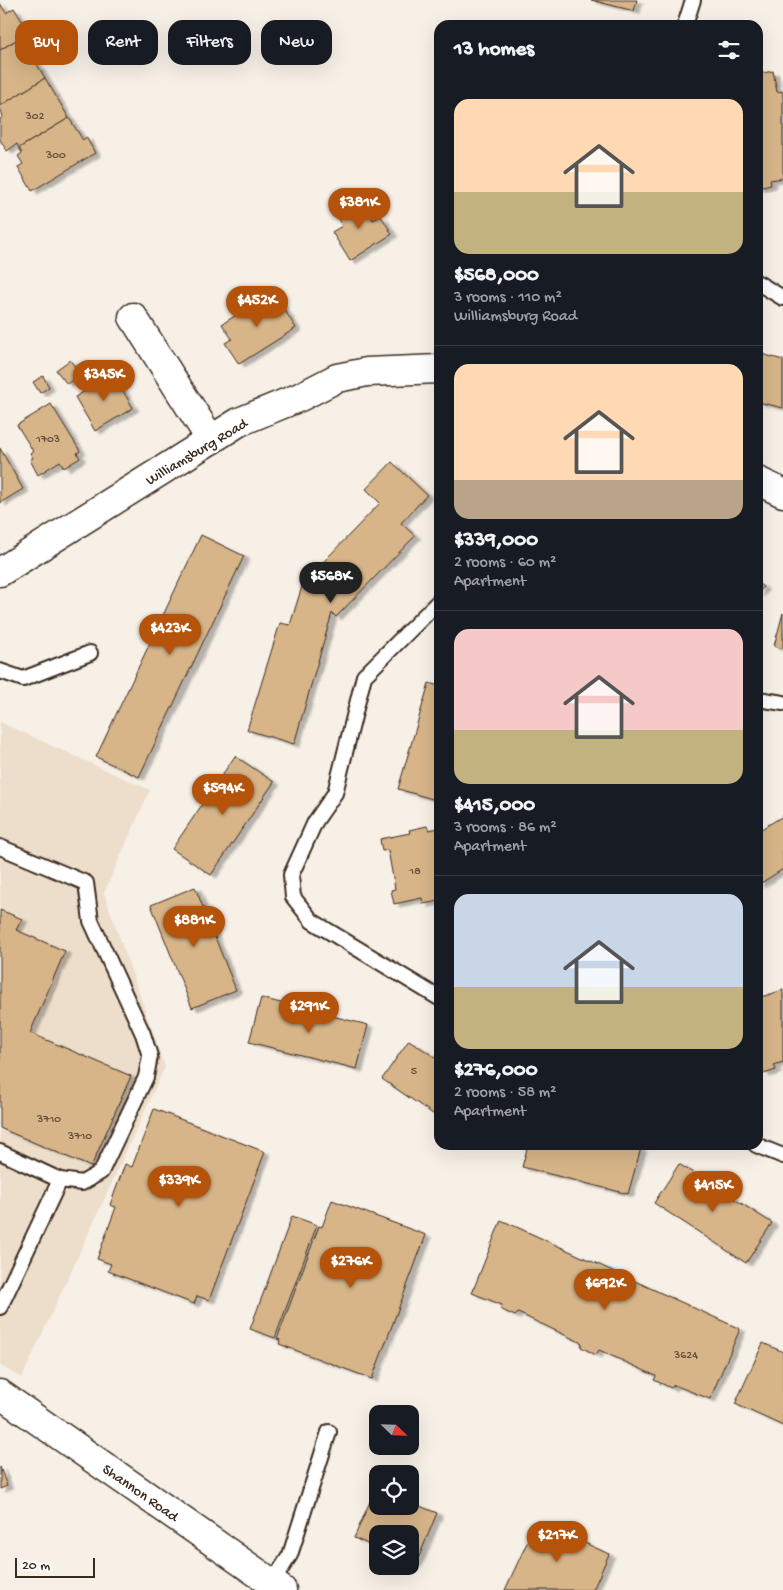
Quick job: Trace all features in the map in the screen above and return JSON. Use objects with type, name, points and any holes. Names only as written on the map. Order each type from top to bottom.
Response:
[{"type":"street","points":[[133,317],[211,440]]},
{"type":"street","name":"Williamsburg Road","points":[[0,572],[239,422],[300,397],[337,378],[377,371],[434,368]]},
{"type":"street","points":[[763,483],[783,493]]},
{"type":"street","name":"Shannon Road","points":[[0,1394],[277,1587]]},
{"type":"lane","points":[[687,20],[693,0]]},
{"type":"lane","points":[[763,286],[783,298]]},
{"type":"lane","points":[[434,606],[364,676],[336,793],[315,822],[291,875],[293,897],[312,921],[434,995]]},
{"type":"lane","points":[[0,671],[23,679],[90,653]]},
{"type":"lane","points":[[763,700],[783,703]]},
{"type":"lane","points":[[0,847],[86,883],[92,921],[143,1034],[150,1056],[146,1077],[101,1172],[82,1183],[60,1180],[0,1152]]},
{"type":"lane","points":[[763,1148],[783,1156]]},
{"type":"lane","points":[[0,1307],[60,1180]]},
{"type":"lane","points":[[277,1587],[290,1555],[329,1432]]},
{"type":"shaded area","points":[[0,722],[150,790],[104,893],[165,1067],[22,1378],[0,1366]]},
{"type":"building","points":[[591,0],[637,0],[634,11]]},
{"type":"building","points":[[0,3],[6,13],[14,8],[21,20],[15,20],[15,41],[0,50]]},
{"type":"building","points":[[15,41],[15,65],[37,65],[45,78],[0,106],[0,50]]},
{"type":"building","points":[[773,71],[777,92],[782,91],[783,95],[783,178],[770,180],[771,185],[763,187],[763,73]]},
{"type":"building","points":[[45,78],[69,118],[19,148],[17,144],[7,151],[0,140],[0,119],[3,117],[0,106]]},
{"type":"building","points":[[69,118],[83,140],[86,137],[95,153],[32,191],[18,167],[23,164],[18,156],[22,153],[19,148]]},
{"type":"building","points":[[360,199],[373,220],[381,216],[392,234],[350,261],[332,232],[342,226],[335,214]]},
{"type":"building","points":[[273,292],[296,328],[239,364],[225,343],[232,339],[222,324]]},
{"type":"building","points":[[763,354],[783,360],[783,408],[763,403]]},
{"type":"building","points":[[70,360],[80,374],[67,384],[56,370]]},
{"type":"building","points":[[113,374],[133,408],[95,431],[75,397]]},
{"type":"building","points":[[43,376],[49,387],[40,393],[33,382]]},
{"type":"building","points":[[51,404],[80,451],[77,453],[80,458],[64,468],[60,461],[38,475],[30,460],[33,458],[30,453],[33,451],[17,425]]},
{"type":"building","points":[[0,448],[23,489],[0,503]]},
{"type":"building","points":[[392,462],[427,495],[401,523],[415,536],[336,617],[332,613],[294,744],[247,730],[280,623],[290,625],[303,583],[380,503],[366,489]]},
{"type":"building","points":[[201,535],[244,556],[139,777],[96,757]]},
{"type":"building","points":[[783,613],[783,649],[774,646]]},
{"type":"building","points":[[429,683],[434,684],[434,800],[398,789]]},
{"type":"building","points":[[235,756],[274,782],[211,875],[172,849]]},
{"type":"building","points":[[783,816],[783,869],[763,882],[763,828]]},
{"type":"building","points":[[427,826],[429,830],[434,829],[434,902],[423,904],[422,898],[394,904],[391,890],[395,889],[388,850],[382,851],[380,839],[410,833],[409,830]]},
{"type":"building","points":[[195,887],[236,990],[192,1008],[151,905]]},
{"type":"building","points":[[0,910],[22,919],[16,930],[65,951],[30,1033],[131,1076],[91,1167],[0,1128]]},
{"type":"building","points":[[783,990],[783,1062],[774,1065],[776,1070],[764,1074],[763,1071],[763,996]]},
{"type":"building","points":[[261,998],[368,1025],[357,1069],[249,1042]]},
{"type":"building","points":[[409,1040],[434,1057],[434,1115],[382,1079]]},
{"type":"building","points":[[154,1109],[265,1152],[209,1300],[197,1296],[194,1304],[108,1271],[111,1264],[97,1259],[116,1207],[110,1205],[125,1164],[132,1167]]},
{"type":"building","points":[[527,1150],[640,1150],[628,1194],[522,1167]]},
{"type":"building","points":[[679,1164],[772,1223],[746,1263],[654,1203]]},
{"type":"building","points":[[332,1200],[426,1235],[372,1379],[279,1344],[280,1340],[277,1339],[319,1226],[322,1227]]},
{"type":"building","points":[[292,1216],[317,1225],[275,1338],[250,1329]]},
{"type":"building","points":[[501,1220],[740,1329],[710,1399],[674,1385],[671,1388],[654,1380],[656,1376],[599,1350],[596,1355],[581,1347],[582,1343],[518,1313],[515,1316],[500,1309],[502,1305],[472,1293]]},
{"type":"building","points":[[763,1343],[783,1352],[783,1426],[735,1404]]},
{"type":"building","points":[[0,1467],[7,1486],[0,1489]]},
{"type":"building","points":[[369,1504],[369,1515],[419,1515],[419,1506],[437,1513],[419,1557],[419,1525],[369,1525],[369,1545],[354,1538]]},
{"type":"building","points":[[537,1521],[609,1554],[593,1590],[505,1590]]}]
